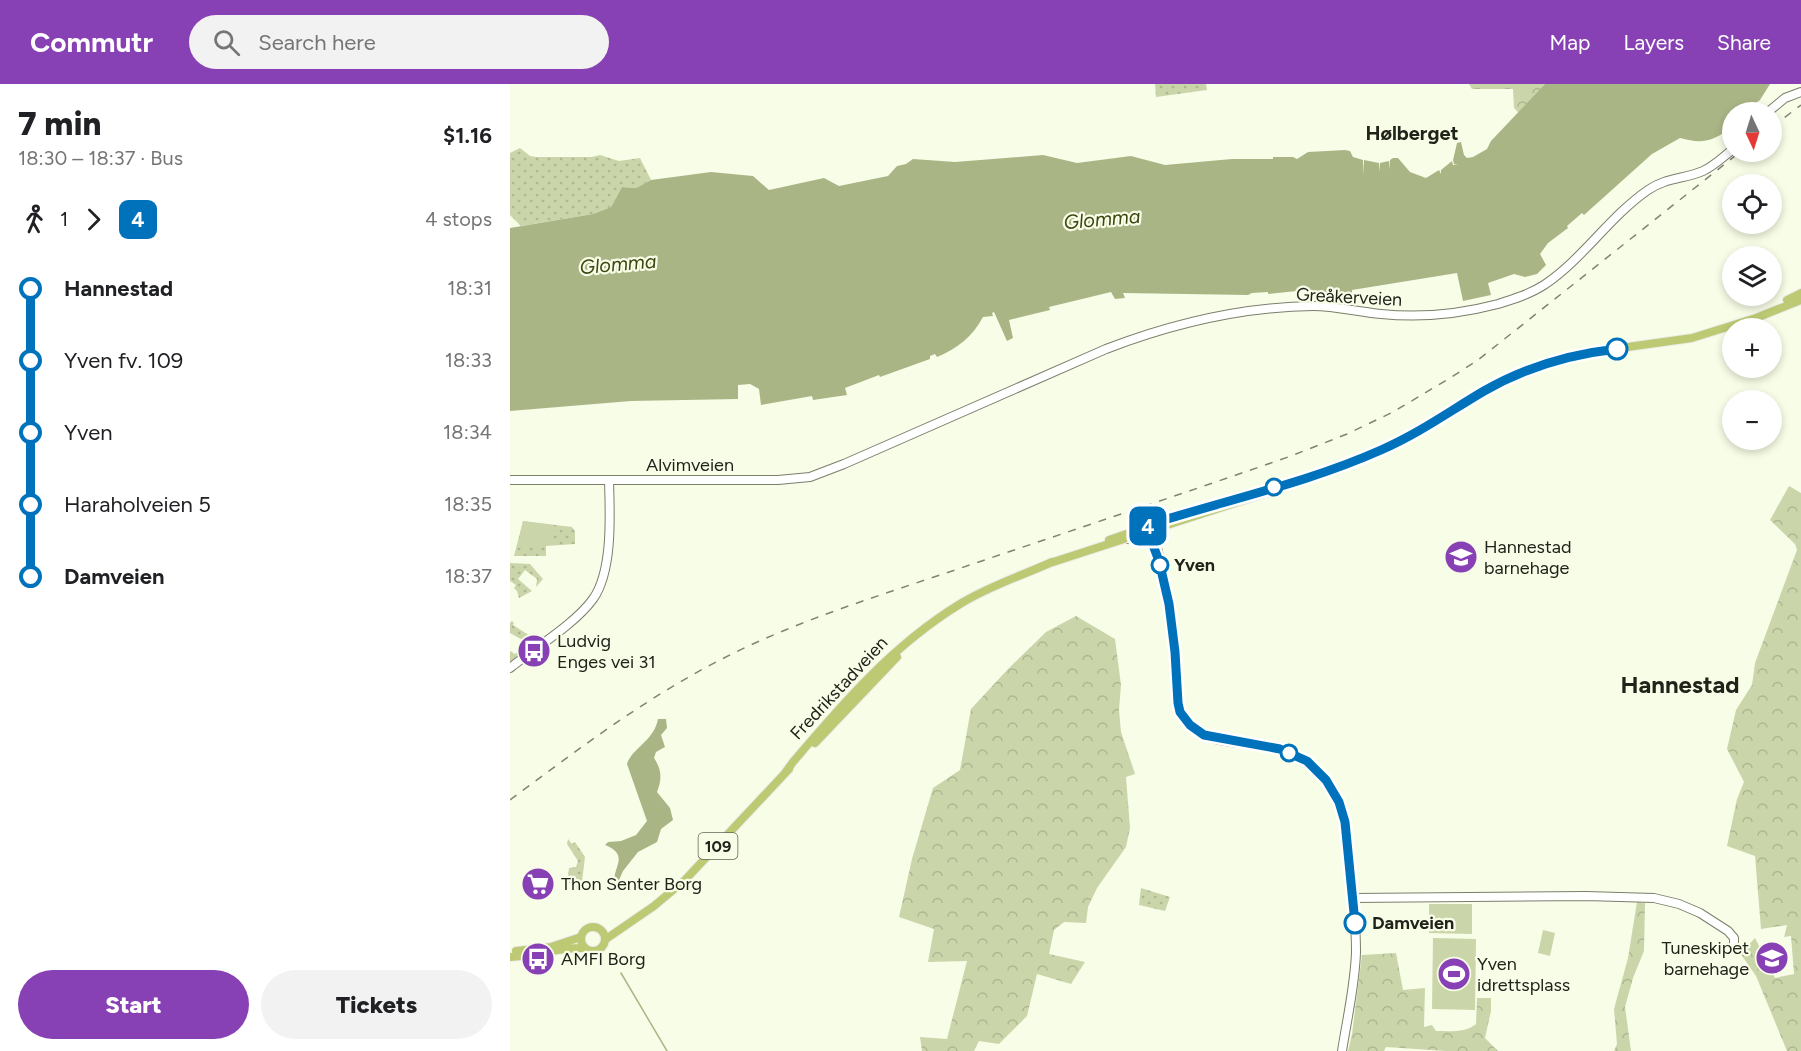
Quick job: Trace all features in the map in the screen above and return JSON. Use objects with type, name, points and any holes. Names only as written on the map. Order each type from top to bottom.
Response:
[{"type":"main road","points":[[1780,102],[1801,92]]},
{"type":"main road","name":"Greåkerveien","points":[[866,454],[1106,349],[1134,338],[1195,322],[1245,313],[1312,306],[1394,315],[1440,314],[1485,307],[1520,297],[1552,279],[1646,191],[1669,179],[1705,170],[1722,157]]},
{"type":"main road","name":"Fredrikstadveien","points":[[1750,318],[1801,293]]},
{"type":"main road","name":"Fredrikstadveien","points":[[1752,318],[1801,300]]},
{"type":"main road","name":"Fredrikstadveien","points":[[606,939],[654,906],[686,880],[785,773],[863,682],[900,647],[947,612],[983,591],[1047,564],[1289,484],[1385,449],[1486,390],[1550,363],[1606,350],[1692,338],[1722,328]]},
{"type":"main road","name":"Alvimveien","points":[[510,480],[797,479],[825,472],[866,454]]},
{"type":"main road","points":[[510,668],[580,613],[597,593],[602,582],[611,525],[609,480]]},
{"type":"main road","points":[[1150,529],[1152,544],[1159,561]]},
{"type":"main road","points":[[1150,529],[1169,604],[1178,703],[1183,717],[1194,730],[1204,735],[1280,749],[1307,761],[1334,792],[1342,810],[1353,898],[1356,954],[1342,1051]]},
{"type":"main road","name":"Fredrikstadveien","points":[[1047,564],[1128,539],[1150,529]]},
{"type":"main road","points":[[1128,539],[1152,544]]},
{"type":"main road","points":[[1353,898],[1586,896],[1654,898],[1679,904],[1709,918],[1732,936],[1734,945]]},
{"type":"main road","name":"Fredrikstadveien","points":[[601,929],[628,923]]},
{"type":"main road","name":"109","points":[[510,952],[551,947],[581,937],[588,928],[601,929]]},
{"type":"main road","points":[[601,929],[606,939]]},
{"type":"main road","points":[[581,937],[585,948]]},
{"type":"main road","name":"109","points":[[510,957],[572,948],[597,951],[606,939]]},
{"type":"green space","points":[[1155,84],[1206,84],[1207,90],[1156,97]]},
{"type":"green space","points":[[1469,84],[1545,84],[1519,113],[1514,108],[1513,89],[1472,89]]},
{"type":"green space","points":[[520,148],[530,156],[536,157],[600,155],[619,161],[640,158],[651,180],[636,188],[622,187],[611,207],[593,214],[521,226],[510,215],[510,153]]},
{"type":"green space","points":[[1789,486],[1801,493],[1801,1051],[1787,1051],[1756,976],[1738,950],[1745,949],[1755,938],[1775,978],[1794,974],[1791,936],[1784,937],[1787,925],[1761,929],[1755,856],[1727,846],[1737,799],[1744,782],[1727,749],[1736,710],[1752,685],[1755,663],[1797,550],[1795,544],[1770,520]]},
{"type":"green space","points":[[523,521],[572,527],[575,531],[575,544],[546,546],[546,556],[514,556]]},
{"type":"green space","points":[[523,521],[551,525],[551,545],[517,548]]},
{"type":"green space","points":[[510,563],[530,564],[543,579],[536,587],[537,579],[525,570],[518,579],[532,591],[519,598],[514,588],[516,585],[510,581]]},
{"type":"green space","points":[[1076,616],[1115,639],[1121,685],[1119,710],[1121,732],[1135,774],[1126,777],[1130,828],[1126,847],[1097,888],[1088,907],[1086,923],[1064,922],[1054,930],[1049,954],[1085,962],[1071,984],[1037,974],[1027,1016],[999,1044],[979,1041],[974,1051],[922,1051],[920,1037],[947,1039],[967,961],[928,962],[934,929],[899,917],[912,859],[933,788],[960,770],[971,709],[1046,632]]},
{"type":"green space","points":[[512,621],[513,625],[538,641],[544,638],[524,654],[521,649],[526,642],[510,633]]},
{"type":"green space","points":[[510,651],[515,654],[519,651],[524,654],[510,665]]},
{"type":"green space","points":[[568,839],[572,844],[575,842],[585,857],[581,890],[570,889],[571,883],[567,883],[569,868],[576,867],[578,861],[567,844]]},
{"type":"green space","points":[[1141,888],[1170,897],[1165,911],[1139,905]]},
{"type":"green space","points":[[1637,902],[1645,903],[1644,951],[1625,1007],[1631,1051],[1614,1051],[1617,1044],[1614,1009],[1628,958]]},
{"type":"green space","points":[[1429,904],[1472,904],[1472,934],[1429,933]]},
{"type":"green space","points":[[1543,930],[1555,933],[1550,956],[1538,953]]},
{"type":"green space","name":"Yven idrettsplass","points":[[1433,938],[1476,939],[1475,1010],[1432,1009]]},
{"type":"green space","points":[[1396,953],[1403,990],[1425,988],[1424,1027],[1432,1025],[1436,1031],[1457,1031],[1472,1027],[1476,1024],[1477,998],[1491,998],[1491,1011],[1485,1038],[1498,1051],[1446,1051],[1386,1047],[1384,1051],[1348,1051],[1362,955]]},
{"type":"water","name":"Glomma","points":[[1545,84],[1770,84],[1757,102],[1722,102],[1722,134],[1719,136],[1701,141],[1680,138],[1652,154],[1584,215],[1582,213],[1567,226],[1568,228],[1548,243],[1540,254],[1546,265],[1537,274],[1525,277],[1514,274],[1488,283],[1491,295],[1463,301],[1457,273],[1352,290],[1352,294],[1329,297],[1319,297],[1307,290],[1248,295],[1123,293],[1125,298],[1115,299],[1111,292],[1049,307],[1050,310],[1009,320],[1013,338],[1007,341],[994,312],[993,316],[983,317],[969,336],[951,350],[937,357],[935,354],[930,356],[930,359],[845,388],[847,395],[813,400],[812,396],[761,405],[759,389],[750,384],[738,385],[738,399],[631,401],[510,411],[510,228],[593,214],[611,207],[622,187],[636,188],[651,180],[711,172],[753,176],[769,190],[824,178],[839,186],[888,176],[897,166],[913,159],[955,162],[1043,155],[1077,163],[1131,156],[1165,165],[1232,159],[1273,159],[1273,157],[1297,159],[1308,152],[1345,150],[1350,151],[1353,157],[1363,160],[1363,175],[1364,160],[1379,163],[1379,172],[1380,163],[1389,161],[1389,170],[1390,160],[1398,158],[1410,172],[1426,178],[1439,170],[1441,174],[1441,170],[1452,161],[1453,165],[1458,164],[1454,164],[1453,160],[1457,143],[1461,142],[1467,158],[1487,149],[1491,141]]},
{"type":"water","points":[[658,719],[666,719],[667,728],[661,735],[665,747],[656,752],[654,758],[660,775],[657,792],[670,808],[673,820],[661,829],[657,842],[638,852],[623,871],[616,887],[614,881],[619,859],[613,849],[605,845],[608,842],[621,841],[636,835],[647,821],[627,764],[633,753],[648,739]]},
{"type":"waterway","points":[[621,973],[667,1051]]},
{"type":"railway","points":[[1782,119],[1801,105]]},
{"type":"railway","points":[[510,800],[585,744],[663,692],[718,661],[775,634],[865,600],[1291,456],[1347,434],[1393,412],[1478,360],[1727,162]]},
{"type":"bus line","name":"4","points":[[1355,923],[1345,822],[1339,802],[1326,780],[1307,761],[1280,749],[1204,735],[1194,730],[1180,712],[1169,604],[1148,525],[1289,484],[1350,463],[1385,449],[1486,390],[1522,373],[1563,359],[1617,349]]},
{"type":"place","name":"Hannestad barnehage","points":[[1461,557]]},
{"type":"place","name":"Yven","points":[[1160,565]]},
{"type":"place","name":"Ludvig Enges vei 31","points":[[534,651]]},
{"type":"place","name":"Thon Senter Borg","points":[[538,884]]},
{"type":"place","name":"Damveien","points":[[1355,923]]},
{"type":"place","name":"Tuneskipet barnehage","points":[[1772,958]]},
{"type":"place","name":"AMFI Borg","points":[[538,959]]},
{"type":"place","name":"Yven idrettsplass","points":[[1454,974]]},
{"type":"district","name":"Hølberget","points":[[1412,133]]},
{"type":"district","name":"Hannestad","points":[[1680,685]]}]
